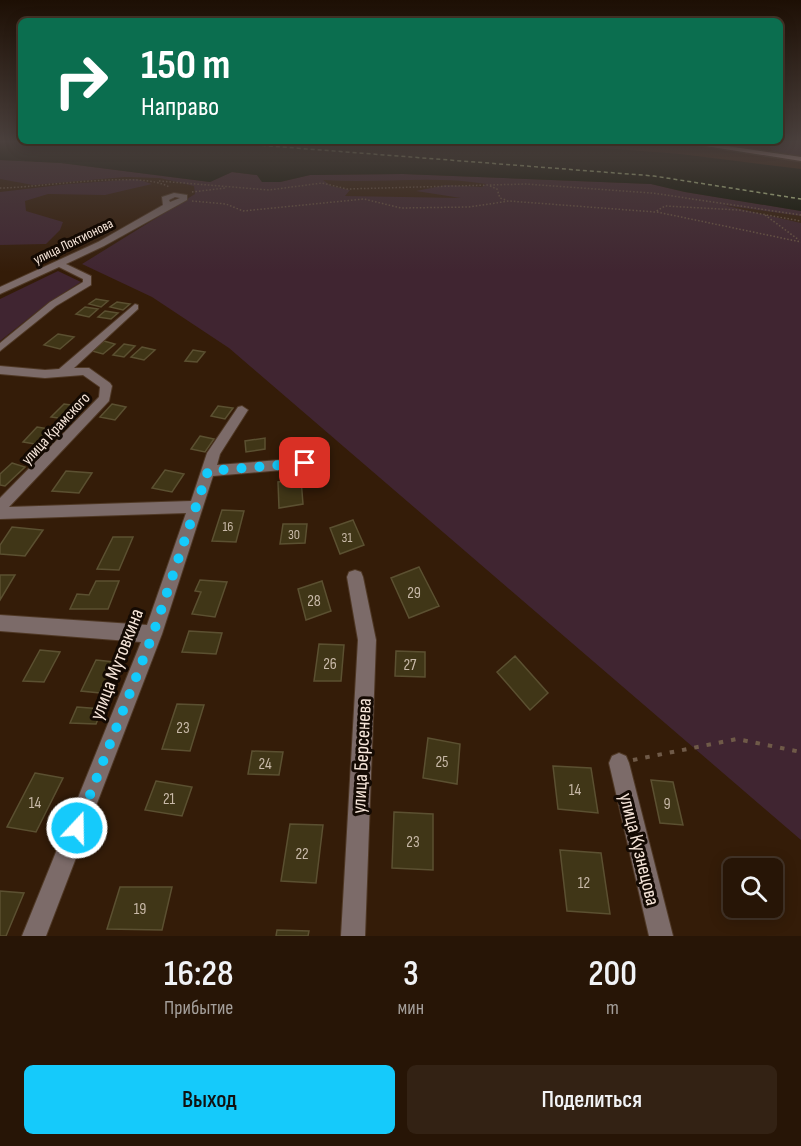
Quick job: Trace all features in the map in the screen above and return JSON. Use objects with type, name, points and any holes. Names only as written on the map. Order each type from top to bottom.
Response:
[{"type":"street","name":"улица Локтионова","points":[[0,291],[101,244],[180,197]]},
{"type":"street","points":[[0,348],[53,304],[88,282],[88,278],[60,264]]},
{"type":"street","points":[[0,370],[45,374],[63,372],[135,307]]},
{"type":"street","name":"улица Крамского","points":[[0,507],[105,398],[106,386],[85,370],[63,372]]},
{"type":"street","name":"улица Мутовкина","points":[[34,936],[153,634],[214,453],[242,410]]},
{"type":"street","points":[[208,471],[305,463]]},
{"type":"street","points":[[0,513],[196,507]]},
{"type":"street","name":"улица Берсенева","points":[[353,936],[367,640],[355,578]]},
{"type":"street","points":[[0,623],[153,634]]},
{"type":"street","name":"улица Кузнецова","points":[[619,763],[661,936]]},
{"type":"path","points":[[0,188],[50,185]]},
{"type":"path","points":[[165,185],[180,197],[214,201],[243,211],[364,199],[401,208],[470,207],[509,201],[655,212],[801,242]]},
{"type":"path","points":[[205,185],[269,190],[309,185]]},
{"type":"path","points":[[329,185],[347,189],[484,185]]},
{"type":"path","points":[[464,185],[489,185],[498,189],[500,198],[509,201]]},
{"type":"path","points":[[536,185],[652,193],[801,215]]},
{"type":"path","points":[[180,197],[202,189],[234,187]]},
{"type":"path","points":[[655,212],[665,206],[739,210],[801,221]]},
{"type":"path","points":[[764,214],[801,242]]},
{"type":"path","points":[[619,763],[737,739],[801,752]]},
{"type":"shaded area","points":[[62,185],[149,185],[105,195],[48,194],[25,201],[26,211],[63,222],[60,230],[46,244],[0,245],[0,192]]},
{"type":"shaded area","points":[[188,185],[329,185],[350,190],[345,196],[461,198],[416,191],[446,185],[482,187],[485,185],[654,185],[801,211],[801,216],[723,205],[801,223],[801,840],[229,348],[152,297],[82,264],[195,194],[194,186]]},
{"type":"shaded area","points":[[654,185],[801,185],[801,211]]},
{"type":"shaded area","points":[[58,271],[81,282],[48,303],[0,341],[0,299]]},
{"type":"building","points":[[96,299],[108,301],[101,307],[89,304]]},
{"type":"building","points":[[117,302],[130,304],[123,310],[110,307]]},
{"type":"building","points":[[85,307],[98,309],[89,317],[76,314]]},
{"type":"building","points":[[105,311],[118,313],[111,319],[98,317]]},
{"type":"building","points":[[58,334],[74,337],[60,349],[44,345]]},
{"type":"building","points":[[104,341],[115,344],[103,354],[92,351]]},
{"type":"building","points":[[124,344],[135,346],[124,357],[113,355]]},
{"type":"building","points":[[142,347],[155,350],[144,360],[131,357]]},
{"type":"building","points":[[193,350],[205,352],[197,362],[185,361]]},
{"type":"building","points":[[64,404],[78,406],[65,419],[51,417]]},
{"type":"building","points":[[112,404],[126,407],[115,420],[100,417]]},
{"type":"building","points":[[218,406],[233,408],[225,419],[211,416]]},
{"type":"building","points":[[37,427],[55,430],[41,445],[23,442]]},
{"type":"building","points":[[200,436],[214,439],[205,452],[191,449]]},
{"type":"building","points":[[265,438],[265,449],[246,452],[245,441]]},
{"type":"building","points":[[12,463],[25,467],[5,486],[0,485],[0,474]]},
{"type":"building","points":[[165,470],[184,474],[172,492],[152,488]]},
{"type":"building","points":[[66,471],[92,473],[79,493],[52,491]]},
{"type":"building","points":[[301,479],[303,504],[279,508],[278,482]]},
{"type":"building","points":[[222,510],[244,511],[236,542],[212,541]]},
{"type":"building","points":[[353,520],[364,545],[340,554],[330,528]]},
{"type":"building","points":[[283,524],[307,524],[305,543],[280,544]]},
{"type":"building","points":[[12,527],[43,530],[25,556],[0,554],[0,545]]},
{"type":"building","points":[[113,537],[133,537],[119,570],[97,569]]},
{"type":"building","points":[[419,567],[439,606],[409,618],[391,578]]},
{"type":"building","points":[[0,575],[15,575],[0,600]]},
{"type":"building","points":[[200,580],[227,582],[215,617],[192,614],[201,592],[195,591]]},
{"type":"building","points":[[96,581],[119,581],[108,609],[70,609],[77,594],[89,595]]},
{"type":"building","points":[[322,581],[331,611],[306,620],[298,589]]},
{"type":"building","points":[[189,631],[222,633],[216,654],[182,652]]},
{"type":"building","points":[[319,644],[344,645],[341,681],[314,681]]},
{"type":"building","points":[[40,650],[60,652],[44,682],[23,681]]},
{"type":"building","points":[[396,651],[425,652],[425,677],[395,676]]},
{"type":"building","points":[[515,656],[548,693],[530,710],[497,672]]},
{"type":"building","points":[[96,660],[124,663],[110,694],[81,691]]},
{"type":"building","points":[[177,704],[204,705],[190,751],[162,749]]},
{"type":"building","points":[[77,707],[102,709],[96,724],[70,723]]},
{"type":"building","points":[[428,738],[460,744],[457,784],[423,778]]},
{"type":"building","points":[[252,751],[283,752],[279,775],[248,774]]},
{"type":"building","points":[[553,766],[591,768],[598,813],[558,809]]},
{"type":"building","points":[[35,773],[63,778],[36,832],[7,827]]},
{"type":"building","points":[[651,780],[673,782],[683,825],[660,823]]},
{"type":"building","points":[[156,781],[192,787],[182,816],[145,810]]},
{"type":"building","points":[[394,812],[433,814],[433,870],[392,868]]},
{"type":"building","points":[[290,824],[323,825],[316,883],[281,881]]},
{"type":"building","points":[[560,850],[601,853],[610,914],[567,911]]},
{"type":"building","points":[[120,887],[172,887],[162,930],[107,929]]},
{"type":"building","points":[[0,891],[24,893],[6,936],[0,936]]},
{"type":"building","points":[[277,930],[309,931],[308,936],[276,936]]},
{"type":"ferry route","points":[[709,185],[801,199]]},
{"type":"route","points":[[77,828],[153,634],[208,471],[305,463]]}]
